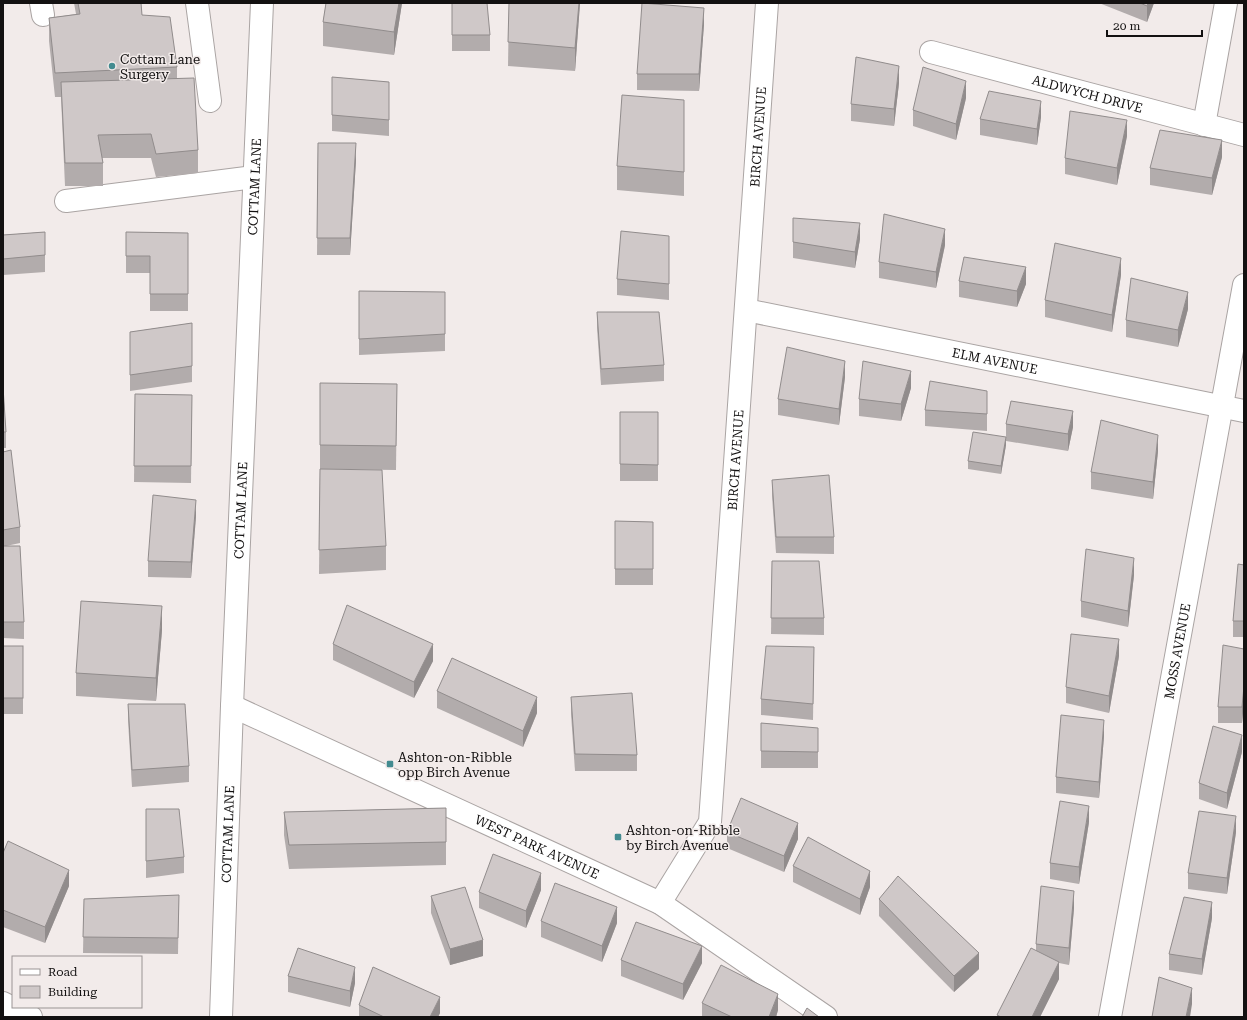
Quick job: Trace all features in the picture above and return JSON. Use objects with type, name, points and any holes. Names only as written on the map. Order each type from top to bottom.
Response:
[{"type":"street","points":[[197,3],[210,101]]},
{"type":"street","name":"COTTAM LANE","points":[[221,1017],[232,706],[262,3]]},
{"type":"street","name":"BIRCH AVENUE","points":[[660,903],[710,822],[767,3]]},
{"type":"street","points":[[1204,125],[1226,3]]},
{"type":"street","name":"ALDWYCH DRIVE","points":[[931,52],[1244,135]]},
{"type":"street","points":[[66,201],[254,177]]},
{"type":"street","name":"MOSS AVENUE","points":[[1110,1017],[1244,285]]},
{"type":"street","name":"ELM AVENUE","points":[[746,310],[1244,411]]},
{"type":"street","name":"WEST PARK AVENUE","points":[[232,706],[660,903],[826,1017]]},
{"type":"street","points":[[3,1003],[12,1008]]},
{"type":"street","points":[[13,1008],[31,1017]]},
{"type":"building","name":"Cottam Lane Surgery","points":[[78,3],[141,3],[142,15],[170,17],[177,67],[55,73],[49,18],[80,14]]},
{"type":"building","points":[[326,3],[399,3],[394,32],[323,22]]},
{"type":"building","points":[[452,3],[487,3],[490,35],[452,35]]},
{"type":"building","points":[[509,3],[579,3],[575,48],[508,42]]},
{"type":"building","points":[[642,3],[704,8],[699,74],[637,74]]},
{"type":"building","points":[[1140,3],[1148,3],[1147,6]]},
{"type":"building","points":[[856,57],[899,66],[894,109],[851,104]]},
{"type":"building","points":[[923,67],[966,81],[956,124],[913,110]]},
{"type":"building","points":[[332,77],[389,82],[389,120],[332,115]]},
{"type":"building","points":[[194,78],[198,150],[156,154],[151,134],[98,135],[103,163],[65,163],[61,82]]},
{"type":"building","points":[[989,91],[1041,101],[1037,129],[980,119]]},
{"type":"building","points":[[622,95],[684,100],[684,172],[617,166]]},
{"type":"building","points":[[1070,111],[1127,120],[1117,168],[1065,158]]},
{"type":"building","points":[[1160,130],[1222,140],[1212,178],[1150,168]]},
{"type":"building","points":[[318,143],[356,143],[350,238],[317,238]]},
{"type":"building","points":[[884,214],[945,229],[936,272],[879,262]]},
{"type":"building","points":[[793,218],[860,223],[855,252],[793,242]]},
{"type":"building","points":[[621,231],[669,236],[669,284],[617,279]]},
{"type":"building","points":[[45,232],[45,255],[3,259],[3,235]]},
{"type":"building","points":[[126,232],[188,233],[188,294],[150,294],[150,256],[126,256]]},
{"type":"building","points":[[1055,243],[1121,258],[1112,315],[1045,300]]},
{"type":"building","points":[[964,257],[1026,267],[1017,291],[959,281]]},
{"type":"building","points":[[1131,278],[1188,292],[1178,330],[1126,320]]},
{"type":"building","points":[[359,291],[445,292],[445,334],[359,339]]},
{"type":"building","points":[[597,312],[659,312],[664,365],[601,369]]},
{"type":"building","points":[[192,323],[192,366],[130,375],[130,332]]},
{"type":"building","points":[[787,347],[845,361],[839,409],[778,399]]},
{"type":"building","points":[[863,361],[911,371],[901,404],[859,399]]},
{"type":"building","points":[[930,381],[987,391],[987,414],[925,410]]},
{"type":"building","points":[[320,383],[397,384],[396,446],[320,445]]},
{"type":"building","points":[[3,387],[6,432],[3,432]]},
{"type":"building","points":[[135,394],[192,395],[191,466],[134,466]]},
{"type":"building","points":[[1011,401],[1073,411],[1068,434],[1006,424]]},
{"type":"building","points":[[620,412],[658,412],[658,465],[620,464]]},
{"type":"building","points":[[1101,420],[1158,435],[1153,482],[1091,472]]},
{"type":"building","points":[[973,432],[1006,437],[1001,466],[968,461]]},
{"type":"building","points":[[11,450],[20,527],[3,530],[3,452]]},
{"type":"building","points":[[320,469],[382,470],[386,546],[319,550]]},
{"type":"building","points":[[829,475],[834,537],[776,537],[772,480]]},
{"type":"building","points":[[153,495],[196,500],[191,562],[148,561]]},
{"type":"building","points":[[615,521],[653,522],[653,569],[615,569]]},
{"type":"building","points":[[3,546],[20,546],[24,622],[3,622]]},
{"type":"building","points":[[1086,549],[1134,558],[1128,611],[1081,601]]},
{"type":"building","points":[[772,561],[819,561],[824,618],[771,618]]},
{"type":"building","points":[[1238,564],[1244,565],[1244,621],[1233,621]]},
{"type":"building","points":[[81,601],[162,606],[156,678],[76,673]]},
{"type":"building","points":[[347,605],[433,644],[414,682],[333,644]]},
{"type":"building","points":[[1071,634],[1119,639],[1109,696],[1066,687]]},
{"type":"building","points":[[1223,645],[1244,649],[1244,686],[1242,707],[1218,707]]},
{"type":"building","points":[[3,646],[23,646],[23,698],[3,698]]},
{"type":"building","points":[[766,646],[814,647],[813,704],[761,699]]},
{"type":"building","points":[[452,658],[537,697],[523,731],[437,691]]},
{"type":"building","points":[[632,693],[637,755],[575,754],[571,697]]},
{"type":"building","points":[[128,704],[185,704],[189,766],[132,770]]},
{"type":"building","points":[[1061,715],[1104,720],[1099,782],[1056,777]]},
{"type":"building","points":[[761,723],[818,728],[818,752],[761,751]]},
{"type":"building","points":[[1213,726],[1242,735],[1227,793],[1199,783]]},
{"type":"building","points":[[741,798],[798,823],[784,856],[727,832]]},
{"type":"building","points":[[1060,801],[1089,806],[1079,867],[1050,863]]},
{"type":"building","points":[[446,808],[446,842],[289,845],[284,812]]},
{"type":"building","points":[[146,809],[179,809],[184,857],[146,861]]},
{"type":"building","points":[[1199,811],[1236,816],[1227,878],[1188,873]]},
{"type":"building","points":[[808,837],[870,871],[860,899],[793,866]]},
{"type":"building","points":[[8,841],[69,870],[45,927],[3,910],[3,853]]},
{"type":"building","points":[[493,854],[541,873],[526,911],[479,892]]},
{"type":"building","points":[[898,876],[979,953],[954,976],[879,899]]},
{"type":"building","points":[[555,883],[617,907],[602,946],[541,921]]},
{"type":"building","points":[[1041,886],[1074,891],[1069,948],[1036,944]]},
{"type":"building","points":[[465,887],[483,940],[450,949],[431,896]]},
{"type":"building","points":[[179,895],[178,938],[83,937],[84,899]]},
{"type":"building","points":[[1184,897],[1212,902],[1202,959],[1169,954]]},
{"type":"building","points":[[636,922],[702,946],[683,984],[621,960]]},
{"type":"building","points":[[298,948],[355,967],[350,991],[288,976]]},
{"type":"building","points":[[1031,948],[1059,962],[1032,1017],[1001,1017],[997,1015]]},
{"type":"building","points":[[721,965],[778,994],[769,1017],[732,1017],[702,1003]]},
{"type":"building","points":[[373,967],[440,997],[430,1017],[384,1017],[359,1005]]},
{"type":"building","points":[[1159,977],[1192,988],[1186,1017],[1152,1017]]},
{"type":"building","points":[[807,1008],[819,1017],[802,1017]]},
{"type":"place","name":"Cottam Lane Surgery","points":[[112,66]]},
{"type":"place","name":"Ashton-on-Ribble opp Birch Avenue","points":[[390,764]]},
{"type":"place","name":"Ashton-on-Ribble by Birch Avenue","points":[[618,837]]}]
